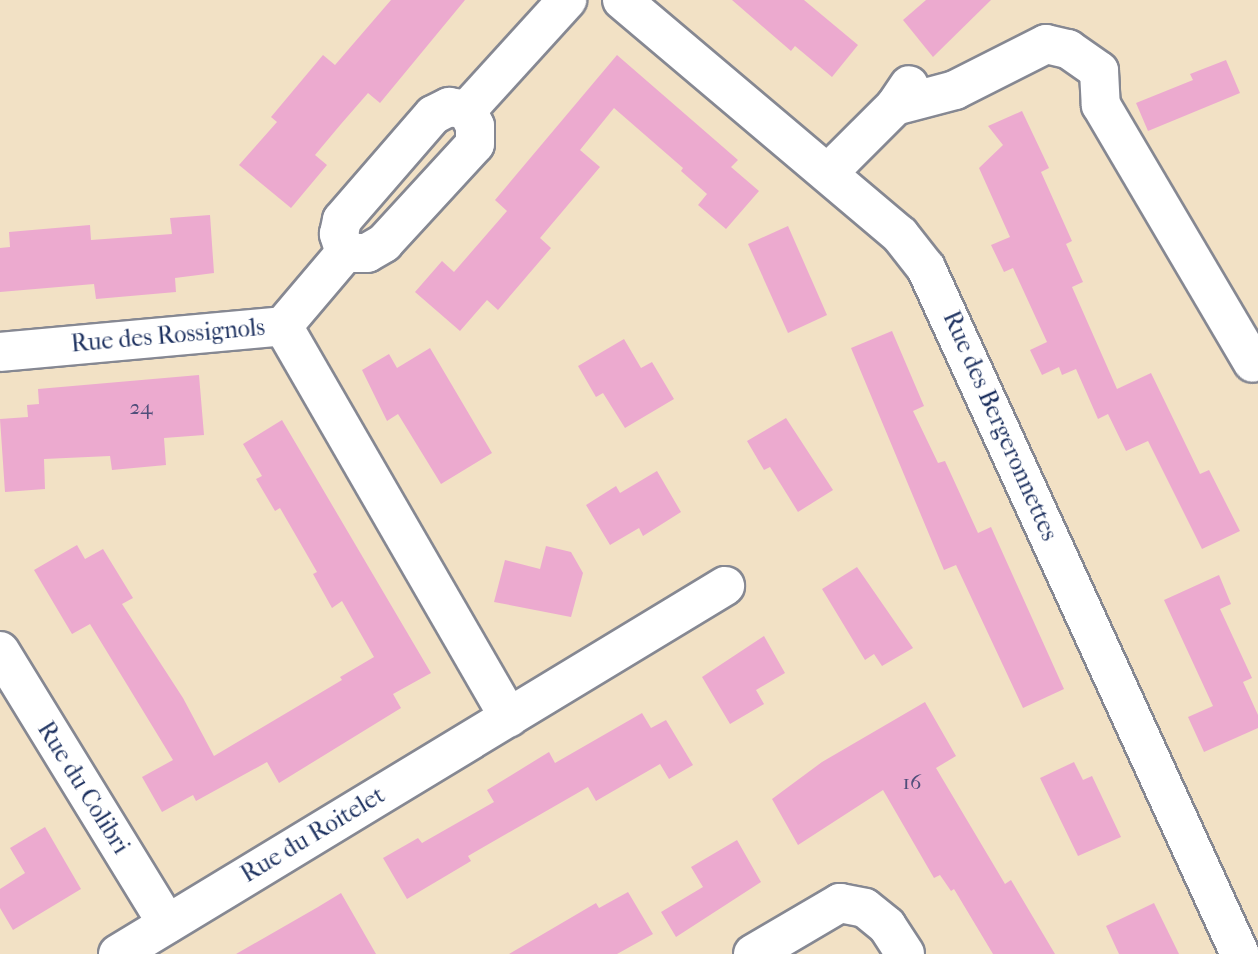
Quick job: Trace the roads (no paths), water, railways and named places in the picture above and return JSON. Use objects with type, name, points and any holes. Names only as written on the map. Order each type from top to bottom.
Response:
[{"type":"street","name":"Rue des Rossignols","points":[[0,352],[283,326],[345,253],[367,253],[384,243],[475,144],[475,126],[467,110],[567,0]]},
{"type":"street","name":"Rue des Bergeronnettes","points":[[622,0],[828,173],[913,249],[939,292],[1240,954]]},
{"type":"street","points":[[828,173],[903,94],[956,90],[1046,44],[1068,49],[1099,71],[1101,106],[1253,363]]},
{"type":"street","points":[[283,326],[509,717]]},
{"type":"street","name":"Rue du Roitelet","points":[[118,954],[724,586]]},
{"type":"street","name":"Rue du Colibri","points":[[0,651],[167,925]]},
{"type":"street","points":[[753,954],[840,903],[865,908],[887,926],[905,954]]}]
